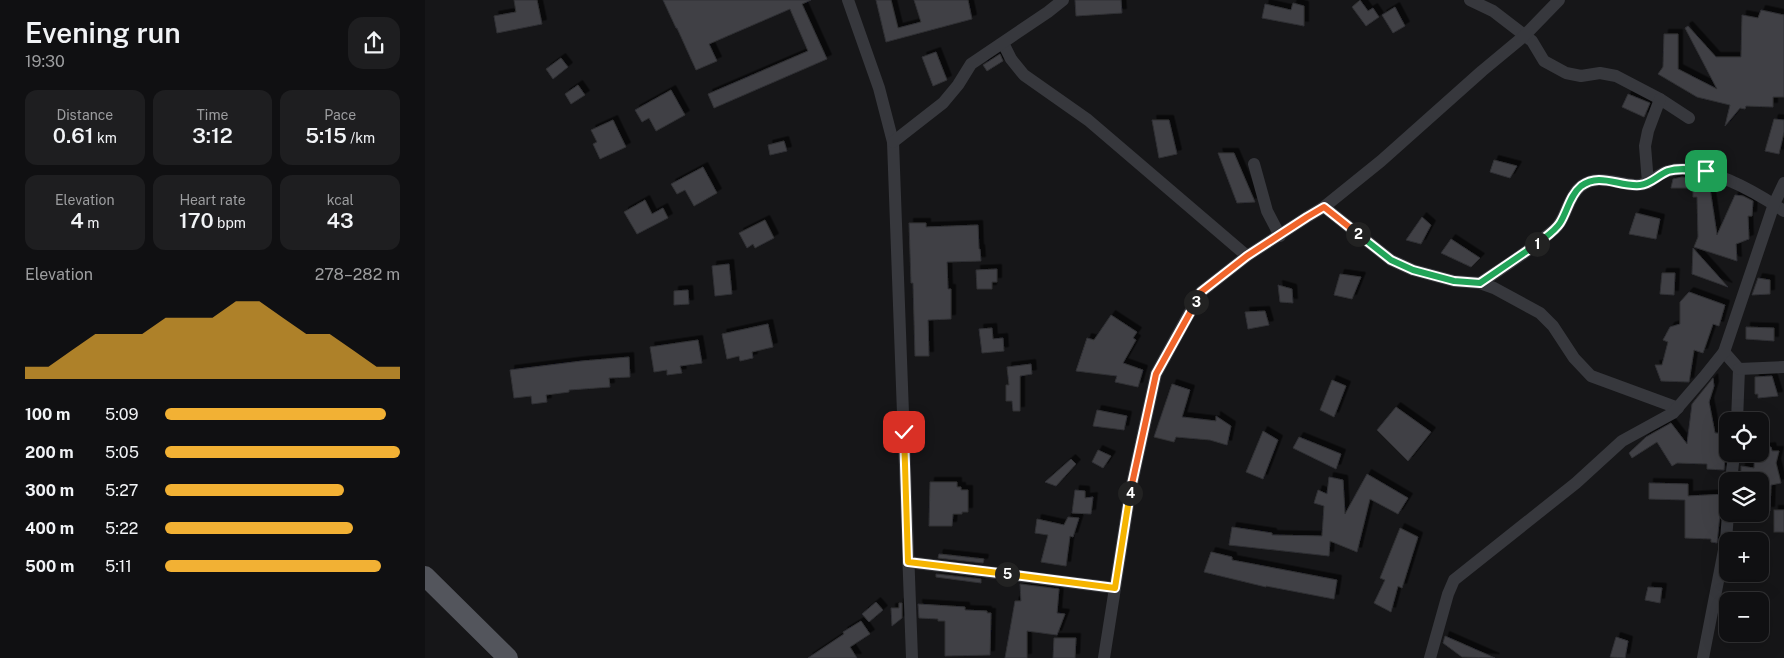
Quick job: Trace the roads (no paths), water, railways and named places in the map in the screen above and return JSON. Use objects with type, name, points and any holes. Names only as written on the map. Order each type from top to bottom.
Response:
[{"type":"main road","points":[[425,576],[508,658]]},
{"type":"street","points":[[848,0],[879,88],[893,142],[912,658]]},
{"type":"street","points":[[893,142],[943,103],[971,64],[1049,12],[1063,0]]},
{"type":"street","points":[[1470,0],[1493,11],[1532,41],[1544,61],[1566,74],[1581,76],[1600,72],[1617,76],[1660,99],[1689,118]]},
{"type":"street","points":[[1104,658],[1130,494],[1156,374],[1201,292],[1247,256],[1324,207],[1381,161],[1481,70],[1524,36],[1559,0]]},
{"type":"street","points":[[1003,43],[1011,59],[1024,75],[1088,120],[1247,256]]},
{"type":"street","points":[[1648,183],[1645,146],[1648,131],[1660,99]]},
{"type":"street","points":[[1254,164],[1267,211],[1280,236]]},
{"type":"street","points":[[1480,283],[1536,244],[1559,225],[1571,200],[1580,187],[1594,180],[1639,185],[1648,183],[1668,171],[1685,169],[1706,171],[1721,176],[1779,208]]},
{"type":"street","points":[[1430,658],[1448,594],[1454,580],[1576,483],[1622,441],[1673,413],[1724,352],[1779,208],[1784,183]]},
{"type":"street","points":[[1324,207],[1391,260],[1413,270],[1454,281],[1480,283],[1494,288],[1540,312],[1553,326],[1574,358],[1591,376],[1677,408]]},
{"type":"street","points":[[1724,352],[1739,369],[1737,412]]},
{"type":"street","points":[[1739,369],[1784,367]]},
{"type":"street","points":[[1703,658],[1724,550],[1727,522]]},
{"type":"street","points":[[908,562],[1115,588]]}]
